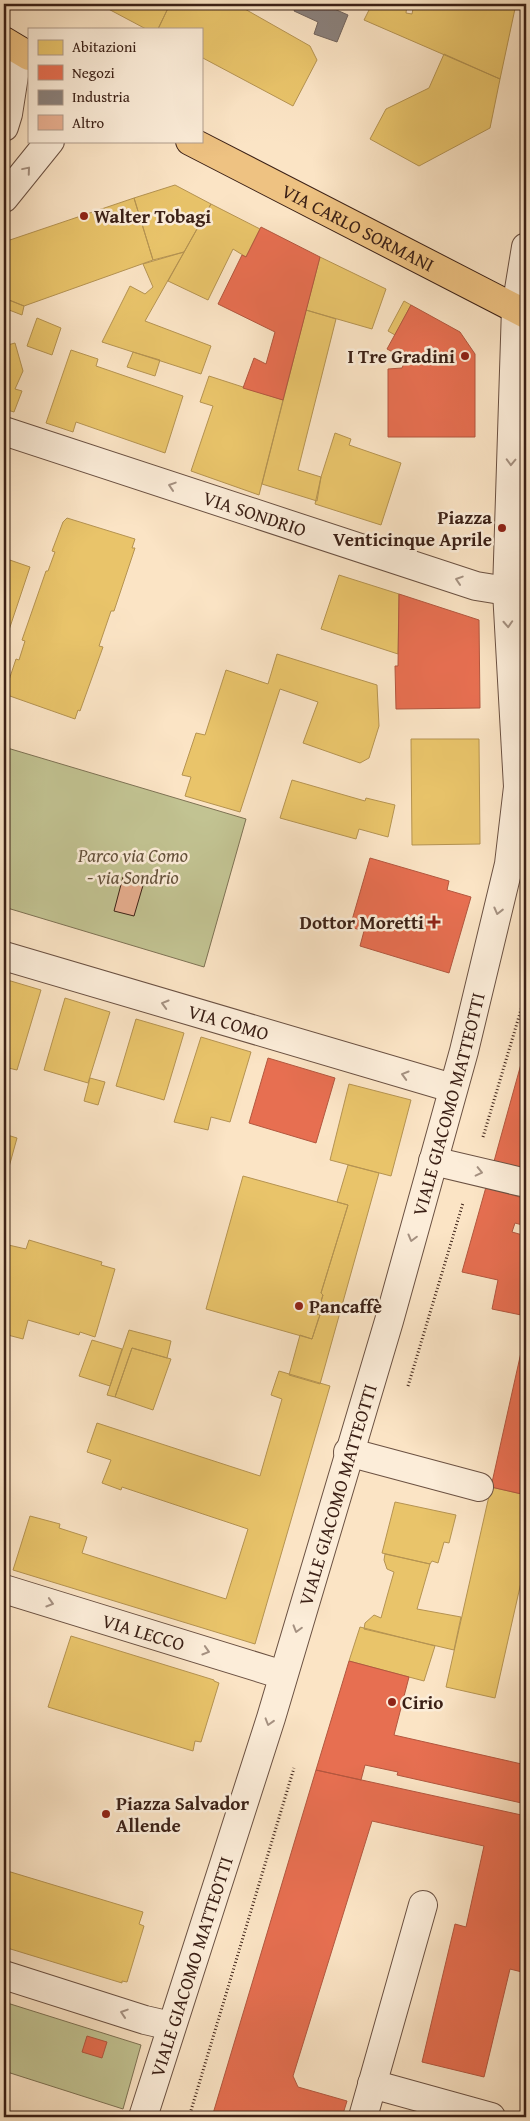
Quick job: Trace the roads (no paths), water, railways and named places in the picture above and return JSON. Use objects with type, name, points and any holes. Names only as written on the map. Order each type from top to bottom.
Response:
[{"type":"main road","name":"VIA CARLO SORMANI","points":[[192,142],[521,311]]},
{"type":"street","points":[[4,127],[8,114],[17,49]]},
{"type":"street","points":[[4,198],[49,142]]},
{"type":"street","points":[[506,591],[526,247]]},
{"type":"street","name":"VIA SONDRIO","points":[[4,431],[476,586],[506,591]]},
{"type":"street","name":"VIALE GIACOMO MATTEOTTI","points":[[142,2117],[283,1675],[348,1452],[389,1321],[452,1088],[464,1051],[509,864],[518,787],[506,591]]},
{"type":"street","name":"VIA COMO","points":[[4,956],[452,1088]]},
{"type":"street","points":[[432,1161],[526,1183]]},
{"type":"street","points":[[348,1452],[479,1487]]},
{"type":"street","name":"VIA LECCO","points":[[4,1589],[283,1675]]},
{"type":"street","points":[[363,2117],[423,1905]]},
{"type":"street","points":[[4,1975],[145,2020],[171,2026]]},
{"type":"street","points":[[372,2084],[491,2117]]},
{"type":"place","name":"Walter Tobagi","points":[[84,216]]},
{"type":"place","name":"I Tre Gradini","points":[[465,356]]},
{"type":"place","name":"Piazza Venticinque Aprile","points":[[502,528]]},
{"type":"place","name":"Dottor Moretti","points":[[434,922]]},
{"type":"place","name":"Pancaffè","points":[[299,1306]]},
{"type":"place","name":"Cirio","points":[[392,1702]]},
{"type":"place","name":"Piazza Salvador Allende","points":[[106,1814]]},
{"type":"park label","name":"Parco via Como - via Sondrio","points":[[133,866]]}]
